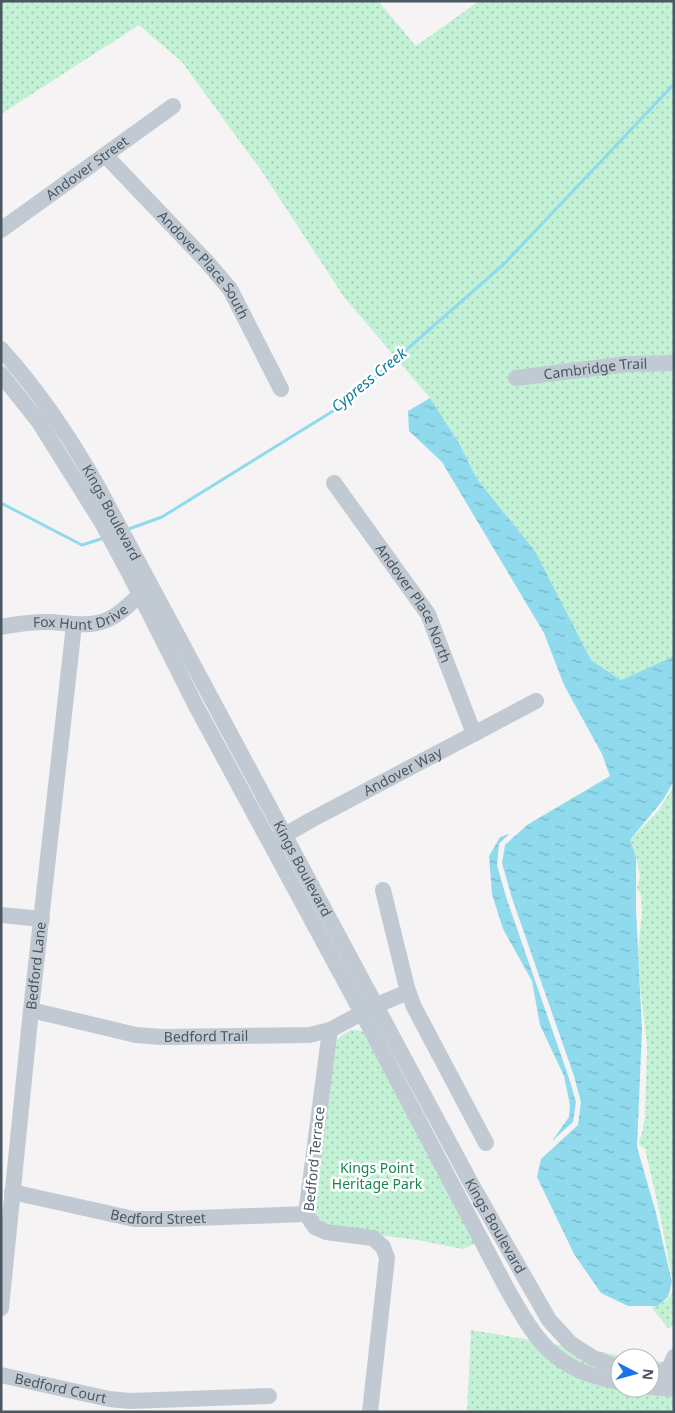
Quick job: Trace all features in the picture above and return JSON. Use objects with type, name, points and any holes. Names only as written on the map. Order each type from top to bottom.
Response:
[{"type":"street","name":"Andover Street","points":[[1,230],[173,106]]},
{"type":"street","name":"Andover Place South","points":[[105,155],[208,262],[230,289],[281,388]]},
{"type":"street","name":"Kings Boulevard","points":[[1,349],[61,424],[145,590],[284,835],[377,1005],[473,1187],[549,1320],[570,1343],[593,1358],[610,1364]]},
{"type":"street","name":"Cambridge Trail","points":[[516,378],[627,364],[674,363]]},
{"type":"street","name":"Kings Boulevard","points":[[1,374],[39,422],[107,518]]},
{"type":"street","name":"Andover Place North","points":[[334,483],[428,614],[474,734]]},
{"type":"street","name":"Kings Boulevard","points":[[145,590],[196,706],[362,1013],[506,1288],[528,1325],[548,1351],[575,1370],[610,1380]]},
{"type":"street","name":"Fox Hunt Drive","points":[[1,628],[47,622],[98,623],[115,615],[145,590]]},
{"type":"street","name":"Bedford Lane","points":[[1,1308],[12,1192],[8,1169],[31,1010],[74,624]]},
{"type":"street","name":"Andover Way","points":[[270,844],[536,701]]},
{"type":"street","points":[[383,890],[408,992],[414,1007],[486,1143]]},
{"type":"street","points":[[1,915],[42,919]]},
{"type":"street","name":"Bedford Trail","points":[[31,1010],[136,1034],[162,1037],[309,1035],[330,1030],[377,1005],[408,992]]},
{"type":"street","name":"Bedford Terrace","points":[[330,1030],[306,1214],[315,1227],[326,1232],[373,1238],[383,1247],[387,1258],[370,1412]]},
{"type":"street","name":"Bedford Street","points":[[12,1192],[134,1219],[306,1214]]},
{"type":"street","points":[[666,1382],[674,1357]]},
{"type":"street","name":"Bedford Court","points":[[1,1375],[109,1399],[130,1401],[270,1396]]},
{"type":"green space","points":[[1,1],[378,1],[416,46],[479,1],[674,1],[674,656],[621,680],[591,660],[535,551],[477,479],[459,443],[430,398],[344,297],[263,173],[182,62],[139,25],[1,114]]},
{"type":"green space","points":[[674,785],[674,1288],[645,1149],[639,1144],[645,1116],[647,1045],[638,952],[642,912],[641,895],[637,888],[640,877],[630,840],[659,810]]},
{"type":"green space","name":"Kings Point Heritage Park","points":[[351,1030],[364,1032],[476,1243],[463,1249],[417,1240],[325,1228],[315,1215],[326,1109],[337,1040]]},
{"type":"green space","points":[[674,1289],[674,1326],[668,1328],[652,1308],[668,1299]]},
{"type":"green space","points":[[471,1330],[610,1354],[610,1398],[660,1398],[660,1362],[674,1364],[674,1412],[467,1412]]},
{"type":"water","points":[[430,398],[459,443],[477,479],[535,551],[591,660],[621,680],[674,656],[674,781],[663,800],[630,840],[636,857],[636,910],[642,1030],[637,1147],[656,1213],[672,1282],[668,1297],[657,1306],[628,1306],[601,1293],[574,1254],[537,1177],[541,1159],[578,1125],[581,1102],[574,1076],[512,898],[502,863],[505,845],[527,825],[610,776],[602,754],[564,685],[544,633],[442,462],[409,431],[408,411]]},
{"type":"water","points":[[509,834],[499,844],[497,865],[507,900],[576,1102],[573,1122],[552,1141],[569,1117],[570,1105],[564,1076],[540,1025],[532,981],[503,929],[492,894],[489,856],[500,837]]},
{"type":"waterway","name":"Cypress Creek","points":[[126,530],[162,517],[346,403],[505,263],[674,84]]},
{"type":"waterway","name":"Cypress Creek","points":[[1,503],[82,545],[104,538]]}]
